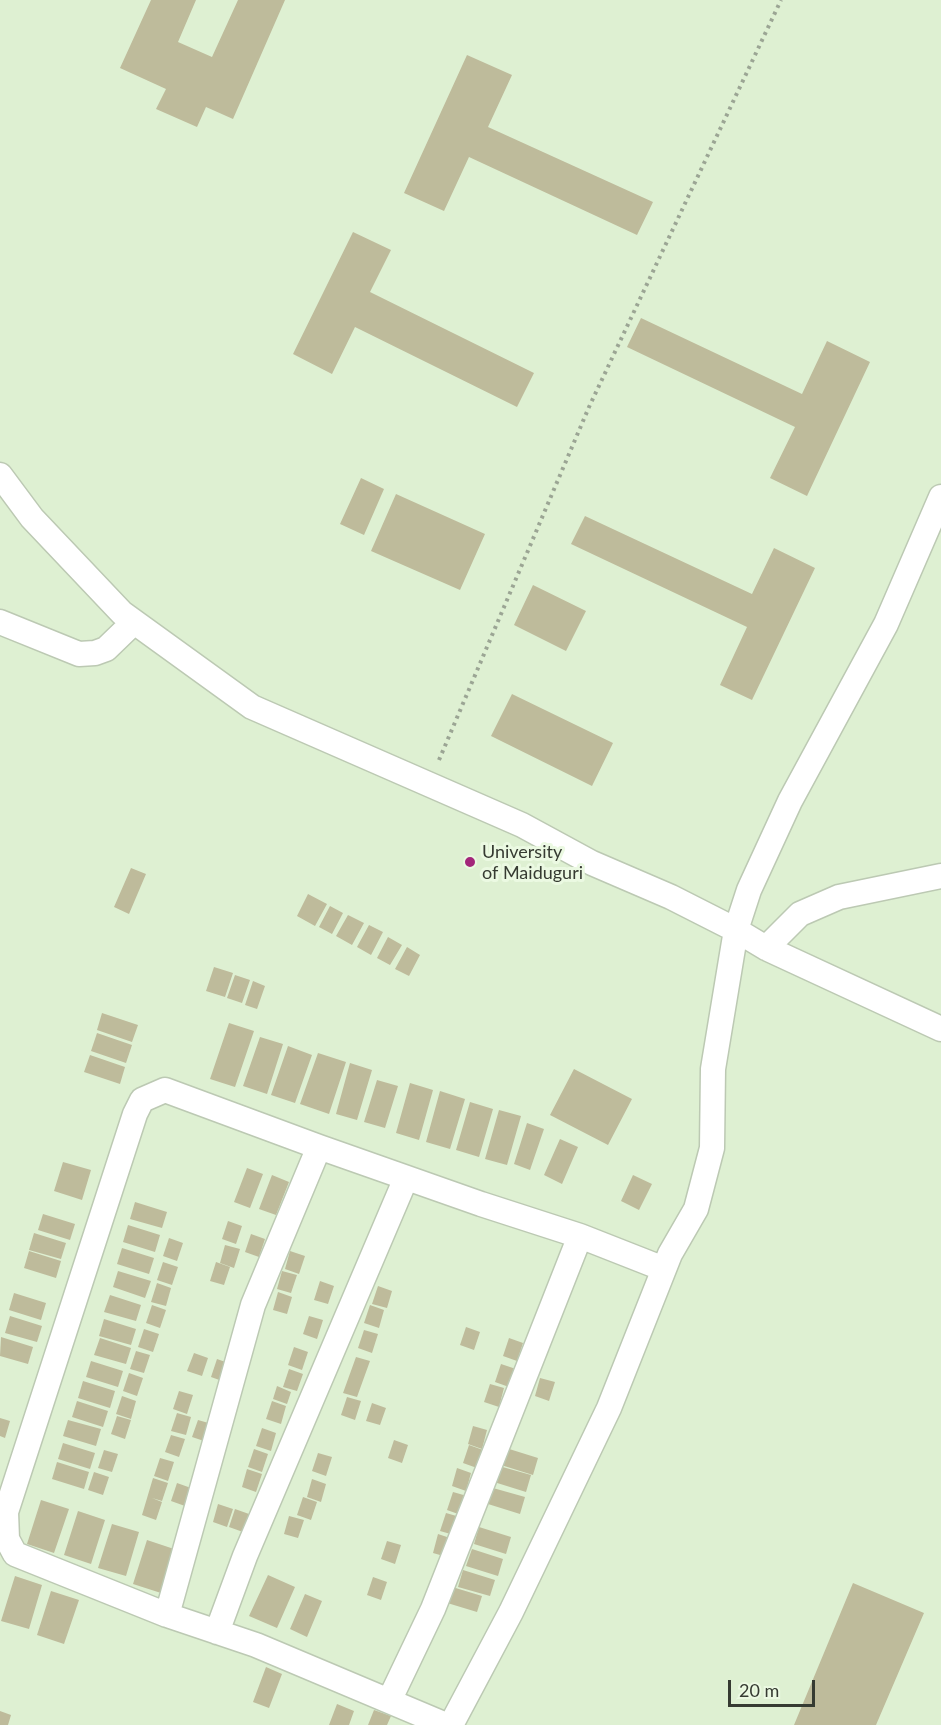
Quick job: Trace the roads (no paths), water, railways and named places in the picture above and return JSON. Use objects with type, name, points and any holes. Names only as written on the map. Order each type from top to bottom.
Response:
[{"type":"street","points":[[0,475],[32,518],[122,613],[252,707],[522,825],[592,862],[671,897],[766,948],[941,1029]]},
{"type":"street","points":[[451,1725],[511,1612],[609,1408],[670,1254],[696,1209],[712,1148],[713,1069],[736,930],[749,890],[790,801],[886,624],[941,497]]},
{"type":"street","points":[[0,622],[79,654],[95,653],[105,649],[134,622]]},
{"type":"street","points":[[766,948],[800,914],[839,897],[941,876]]},
{"type":"street","points":[[446,1725],[256,1645],[167,1615],[15,1554],[7,1539],[6,1512],[135,1114],[142,1100],[165,1090],[406,1178],[580,1236],[664,1269]]},
{"type":"street","points":[[167,1615],[253,1305],[319,1147]]},
{"type":"street","points":[[218,1632],[245,1556],[406,1178]]},
{"type":"street","points":[[389,1701],[433,1609],[580,1236]]},
{"type":"place","name":"University of Maiduguri","points":[[470,862]]}]
